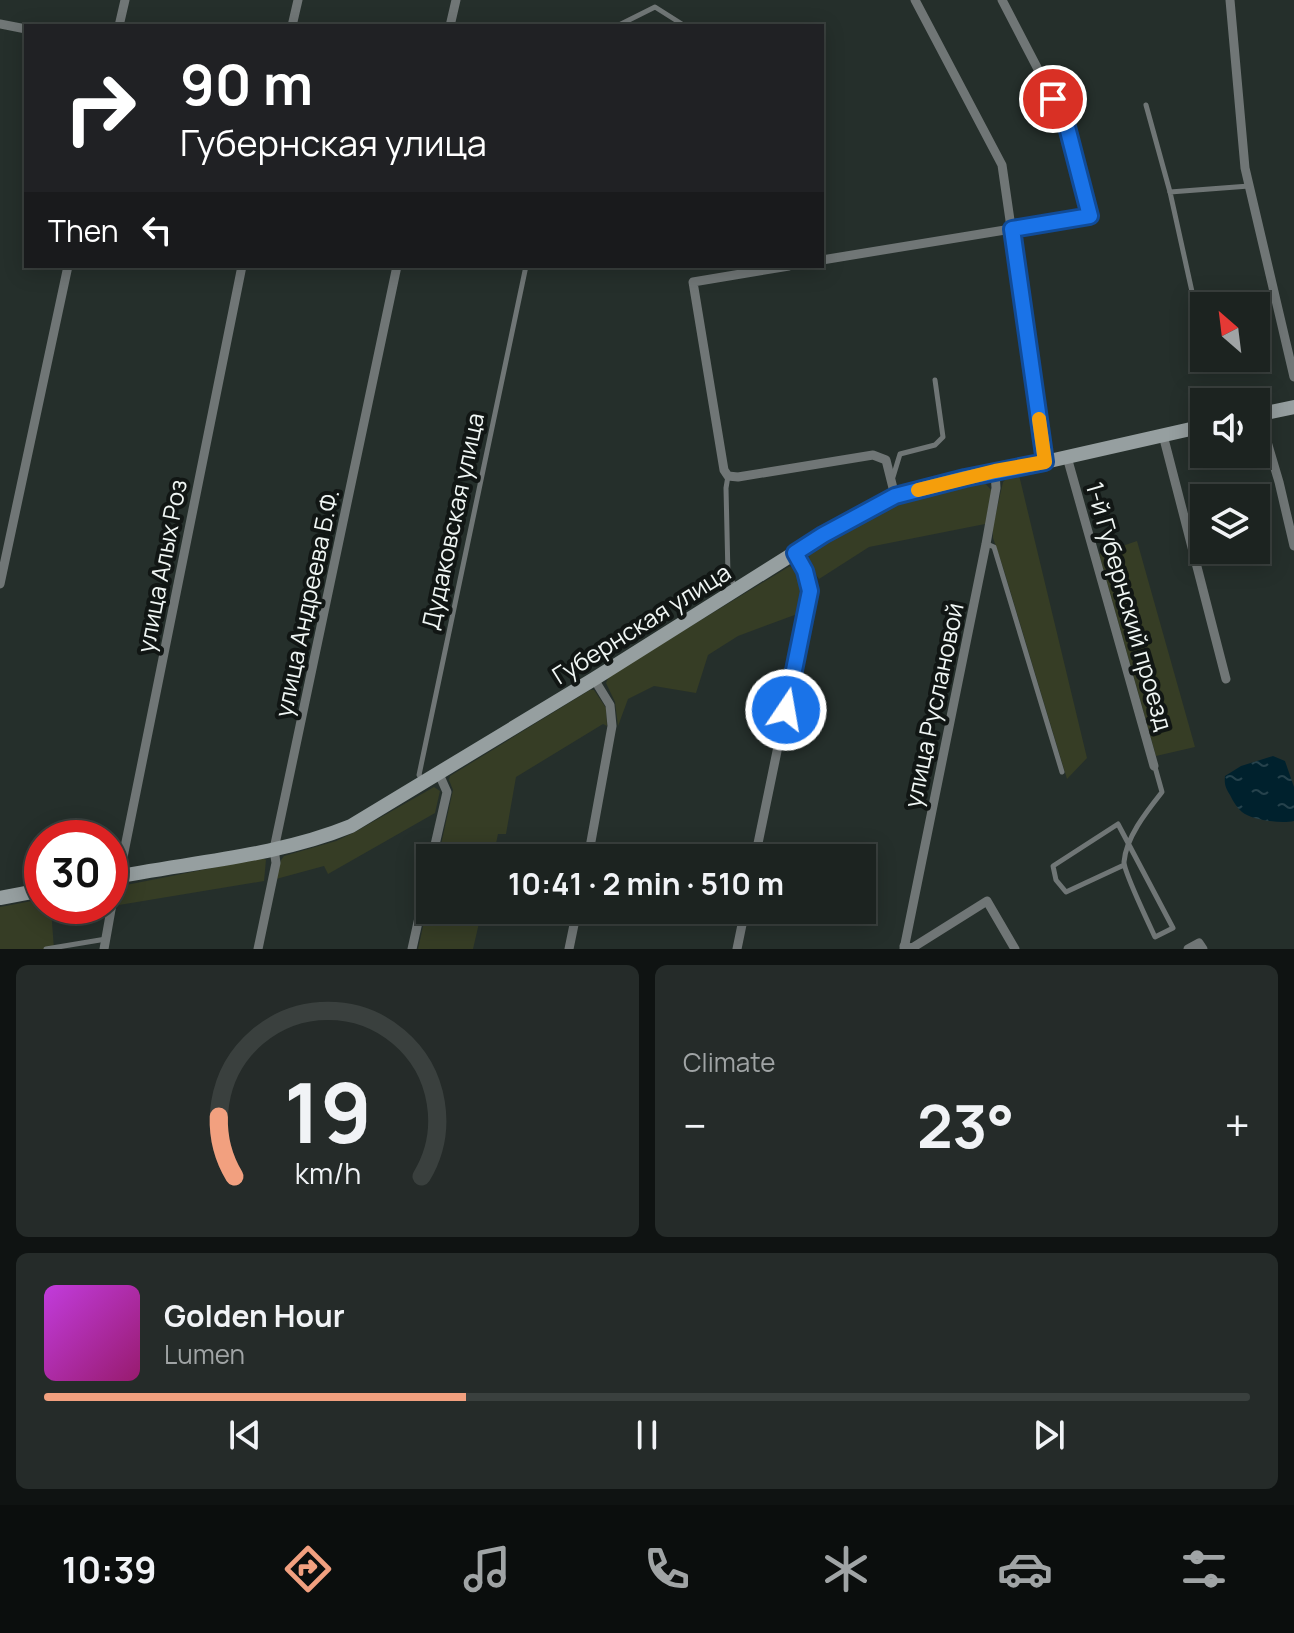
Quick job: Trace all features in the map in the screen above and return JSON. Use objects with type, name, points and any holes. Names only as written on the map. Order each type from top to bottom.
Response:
[{"type":"street","points":[[119,24],[125,0]]},
{"type":"street","points":[[292,24],[298,0]]},
{"type":"street","points":[[450,24],[456,0]]},
{"type":"street","points":[[915,0],[1002,165],[1045,462]]},
{"type":"street","points":[[824,260],[1090,216],[1066,123],[1002,0]]},
{"type":"street","points":[[1230,0],[1245,168],[1294,377]]},
{"type":"street","points":[[0,24],[24,29]]},
{"type":"street","points":[[0,584],[68,268]]},
{"type":"street","name":"улица Алых Роз","points":[[128,832],[242,268]]},
{"type":"street","name":"улица Андреева Б.Ф.","points":[[258,949],[276,863],[274,849],[397,268]]},
{"type":"street","points":[[777,268],[693,282],[724,470],[728,476],[738,477],[873,455],[886,460],[893,489]]},
{"type":"street","points":[[1270,412],[1294,407]]},
{"type":"street","name":"Губернская улица","points":[[128,875],[274,849],[351,826],[594,679],[893,489],[1045,462],[1190,429]]},
{"type":"street","points":[[1163,435],[1226,679]]},
{"type":"street","points":[[1270,455],[1294,546]]},
{"type":"street","name":"1-й Губернский проезд","points":[[1067,457],[1154,766]]},
{"type":"street","name":"улица Руслановой","points":[[995,471],[996,488],[986,544],[904,948],[912,948],[987,901],[1015,949]]},
{"type":"street","points":[[758,844],[810,591],[805,571],[795,553]]},
{"type":"street","points":[[591,844],[612,726],[610,705],[594,679]]},
{"type":"street","points":[[435,844],[447,792],[439,774]]},
{"type":"street","points":[[0,898],[24,893]]},
{"type":"street","name":"улица Алых Роз","points":[[105,944],[109,924]]},
{"type":"street","points":[[412,949],[418,924]]},
{"type":"street","points":[[569,949],[574,924]]},
{"type":"street","points":[[737,949],[742,924]]},
{"type":"street","points":[[1188,949],[1199,943],[1203,949]]},
{"type":"lane","points":[[621,24],[655,7],[682,24]]},
{"type":"lane","points":[[1146,105],[1170,192],[1192,292]]},
{"type":"lane","points":[[1170,192],[1249,186]]},
{"type":"lane","name":"Дудаковская улица","points":[[424,783],[419,775],[526,268]]},
{"type":"lane","points":[[893,489],[900,454],[935,445],[943,437],[935,380]]},
{"type":"lane","points":[[728,476],[728,575],[737,590]]},
{"type":"lane","points":[[986,544],[994,547],[1062,772]]},
{"type":"lane","points":[[1124,865],[1066,892],[1056,880],[1053,866],[1118,824],[1129,842],[1173,928],[1155,937],[1124,865],[1129,842],[1162,792],[1154,766]]},
{"type":"lane","points":[[46,949],[105,944]]},
{"type":"green space","points":[[1019,475],[1087,758],[1067,779],[993,538],[1003,482],[1008,477]]},
{"type":"green space","points":[[983,481],[992,491],[985,524],[869,547],[819,579],[811,566],[810,551],[867,518],[897,504]]},
{"type":"green space","points":[[1137,541],[1195,747],[1156,756],[1099,554]]},
{"type":"green space","points":[[790,566],[802,581],[800,613],[738,636],[708,655],[696,693],[654,686],[628,699],[618,726],[615,702],[606,683],[609,676]]},
{"type":"green space","points":[[590,690],[594,690],[606,708],[607,726],[603,724],[516,777],[506,834],[498,834],[496,844],[441,844],[453,790],[450,776]]},
{"type":"green space","points":[[434,787],[440,791],[435,813],[328,874],[324,866],[276,879],[284,856],[336,841]]},
{"type":"green space","points":[[262,858],[266,860],[264,881],[128,904],[128,885]]},
{"type":"green space","points":[[24,902],[24,924],[52,924],[54,949],[0,949],[0,907]]},
{"type":"green space","points":[[424,924],[479,924],[473,949],[418,949]]},
{"type":"water","points":[[1273,756],[1285,761],[1294,787],[1294,821],[1267,821],[1247,815],[1237,806],[1226,786],[1225,776],[1241,766]]},
{"type":"slow traffic","points":[[918,490],[1045,462],[1039,419]]},
{"type":"route","points":[[786,710],[810,591],[805,571],[795,553],[895,496],[936,484],[1045,462],[1012,229],[1090,216],[1066,123],[1053,99]]}]
